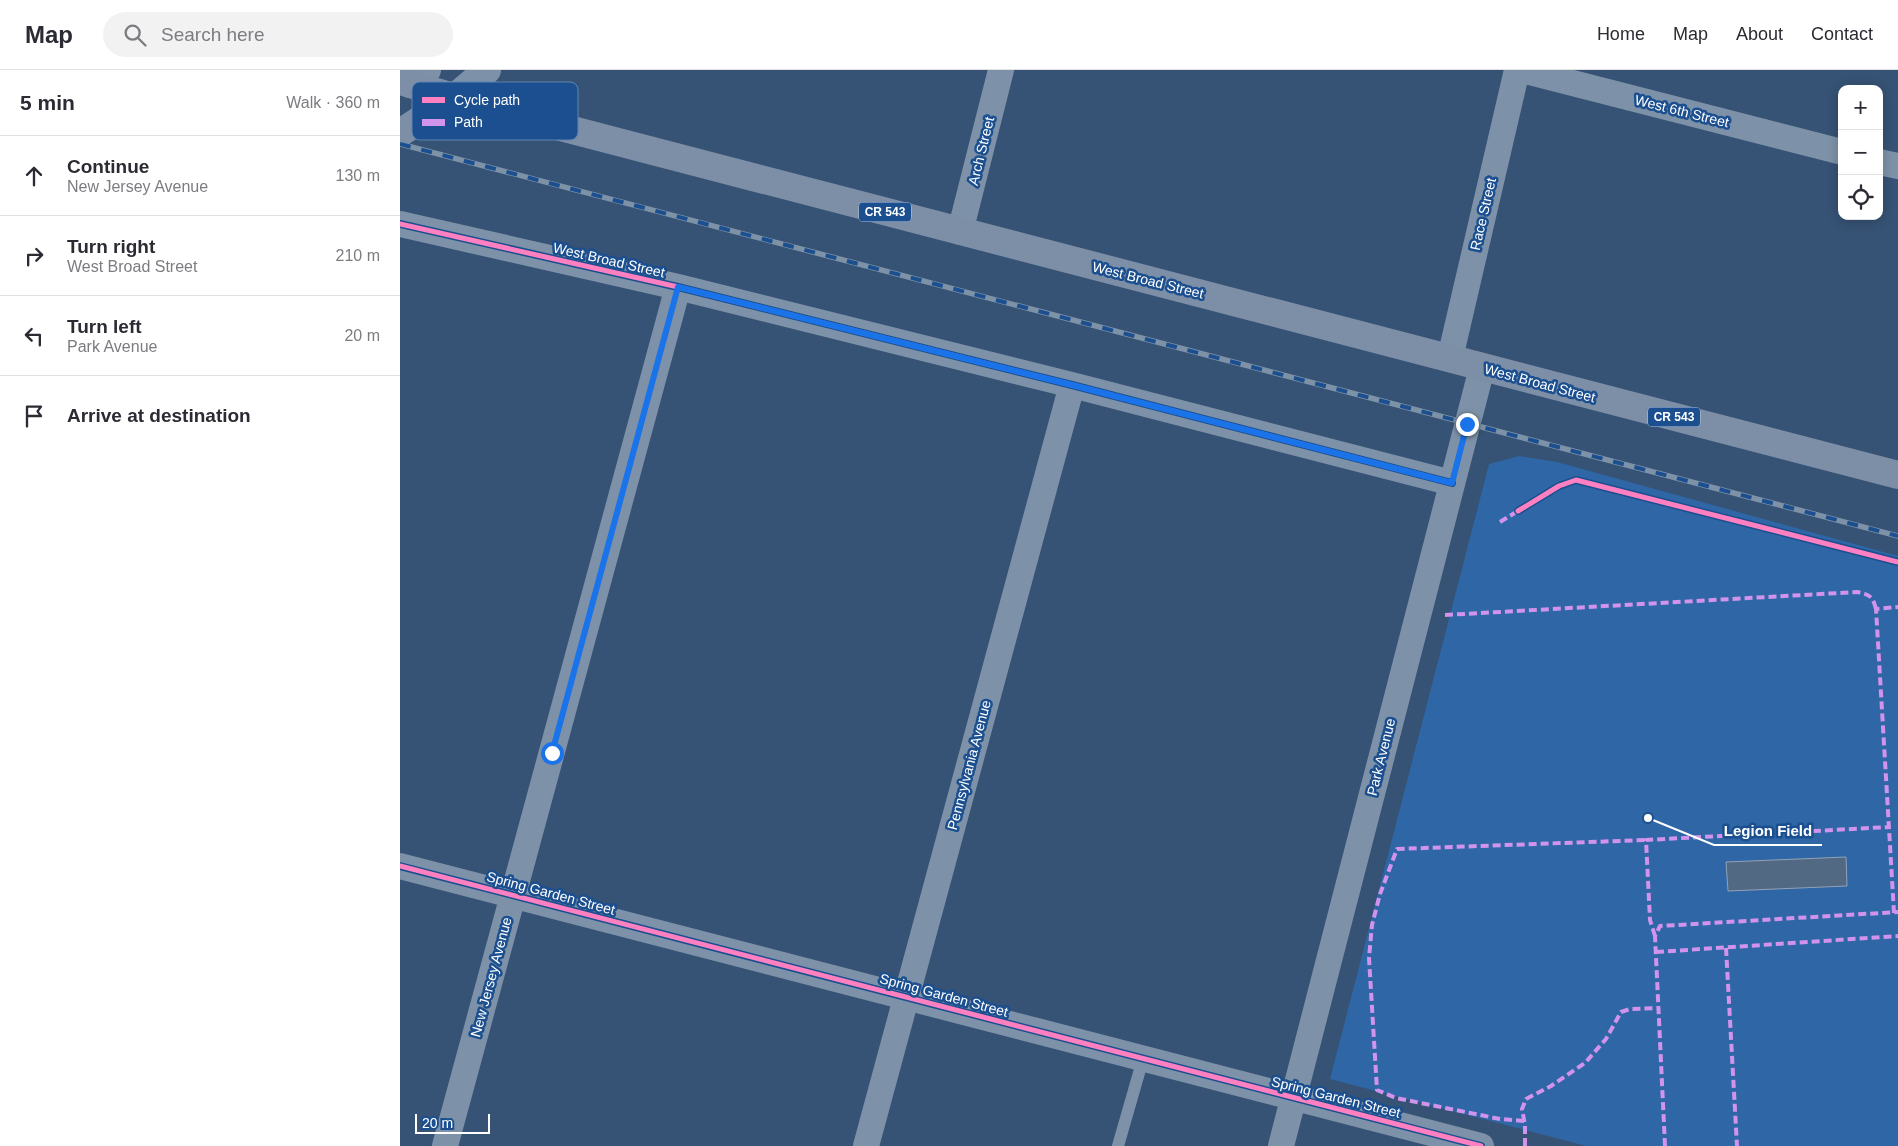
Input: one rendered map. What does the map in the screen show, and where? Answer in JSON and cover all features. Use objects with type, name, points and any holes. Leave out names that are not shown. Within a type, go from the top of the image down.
[{"type":"main road","points":[[400,133],[412,125]]},
{"type":"main road","name":"West Broad Street","points":[[578,132],[1898,475]]},
{"type":"street","points":[[473,82],[487,70]]},
{"type":"street","name":"Arch Street","points":[[960,232],[1001,70]]},
{"type":"street","name":"Race Street","points":[[1450,358],[1517,70]]},
{"type":"street","name":"West 6th Street","points":[[1522,70],[1838,151]]},
{"type":"street","points":[[1883,163],[1898,166]]},
{"type":"street","name":"West Broad Street","points":[[400,224],[678,287],[1072,385],[1452,483]]},
{"type":"street","name":"New Jersey Avenue","points":[[445,1146],[678,287]]},
{"type":"street","name":"Park Avenue","points":[[1281,1146],[1482,368]]},
{"type":"street","name":"Pennsylvania Avenue","points":[[866,1146],[1072,385]]},
{"type":"street","name":"Spring Garden Street","points":[[400,866],[1481,1146]]},
{"type":"lane","points":[[1118,1146],[1143,1058]]},
{"type":"shaded area","points":[[1519,456],[1557,462],[1898,556],[1898,1146],[1586,1146],[1330,1079],[1489,464]]},
{"type":"building","points":[[1846,857],[1847,886],[1728,891],[1726,862]]},
{"type":"railway","points":[[400,144],[1898,536]]},
{"type":"marked path","points":[[1500,522],[1521,509]]},
{"type":"marked path","points":[[1445,615],[1857,592],[1870,597],[1876,609]]},
{"type":"marked path","points":[[1894,913],[1876,609],[1898,607]]},
{"type":"marked path","points":[[1655,936],[1650,920],[1646,840],[1889,827]]},
{"type":"marked path","points":[[1524,1121],[1500,1119],[1396,1098],[1377,1090],[1369,958],[1372,925],[1380,894],[1397,849],[1646,840]]},
{"type":"marked path","points":[[1665,1146],[1655,936],[1660,926],[1898,912]]},
{"type":"marked path","points":[[1656,952],[1898,936]]},
{"type":"marked path","points":[[1726,948],[1737,1146]]},
{"type":"marked path","points":[[1525,1146],[1525,1125],[1522,1109],[1526,1099],[1551,1086],[1585,1063],[1606,1039],[1621,1012],[1630,1009],[1659,1008]]},
{"type":"cycle path","points":[[400,224],[678,287],[1072,385],[1452,483]]},
{"type":"cycle path","points":[[1518,511],[1559,486],[1576,480],[1898,562]]},
{"type":"cycle path","points":[[400,866],[1481,1146]]},
{"type":"place","name":"Legion Field","points":[[1648,818]]},
{"type":"route","points":[[552,753],[678,287],[1072,385],[1452,483],[1467,424]]}]
